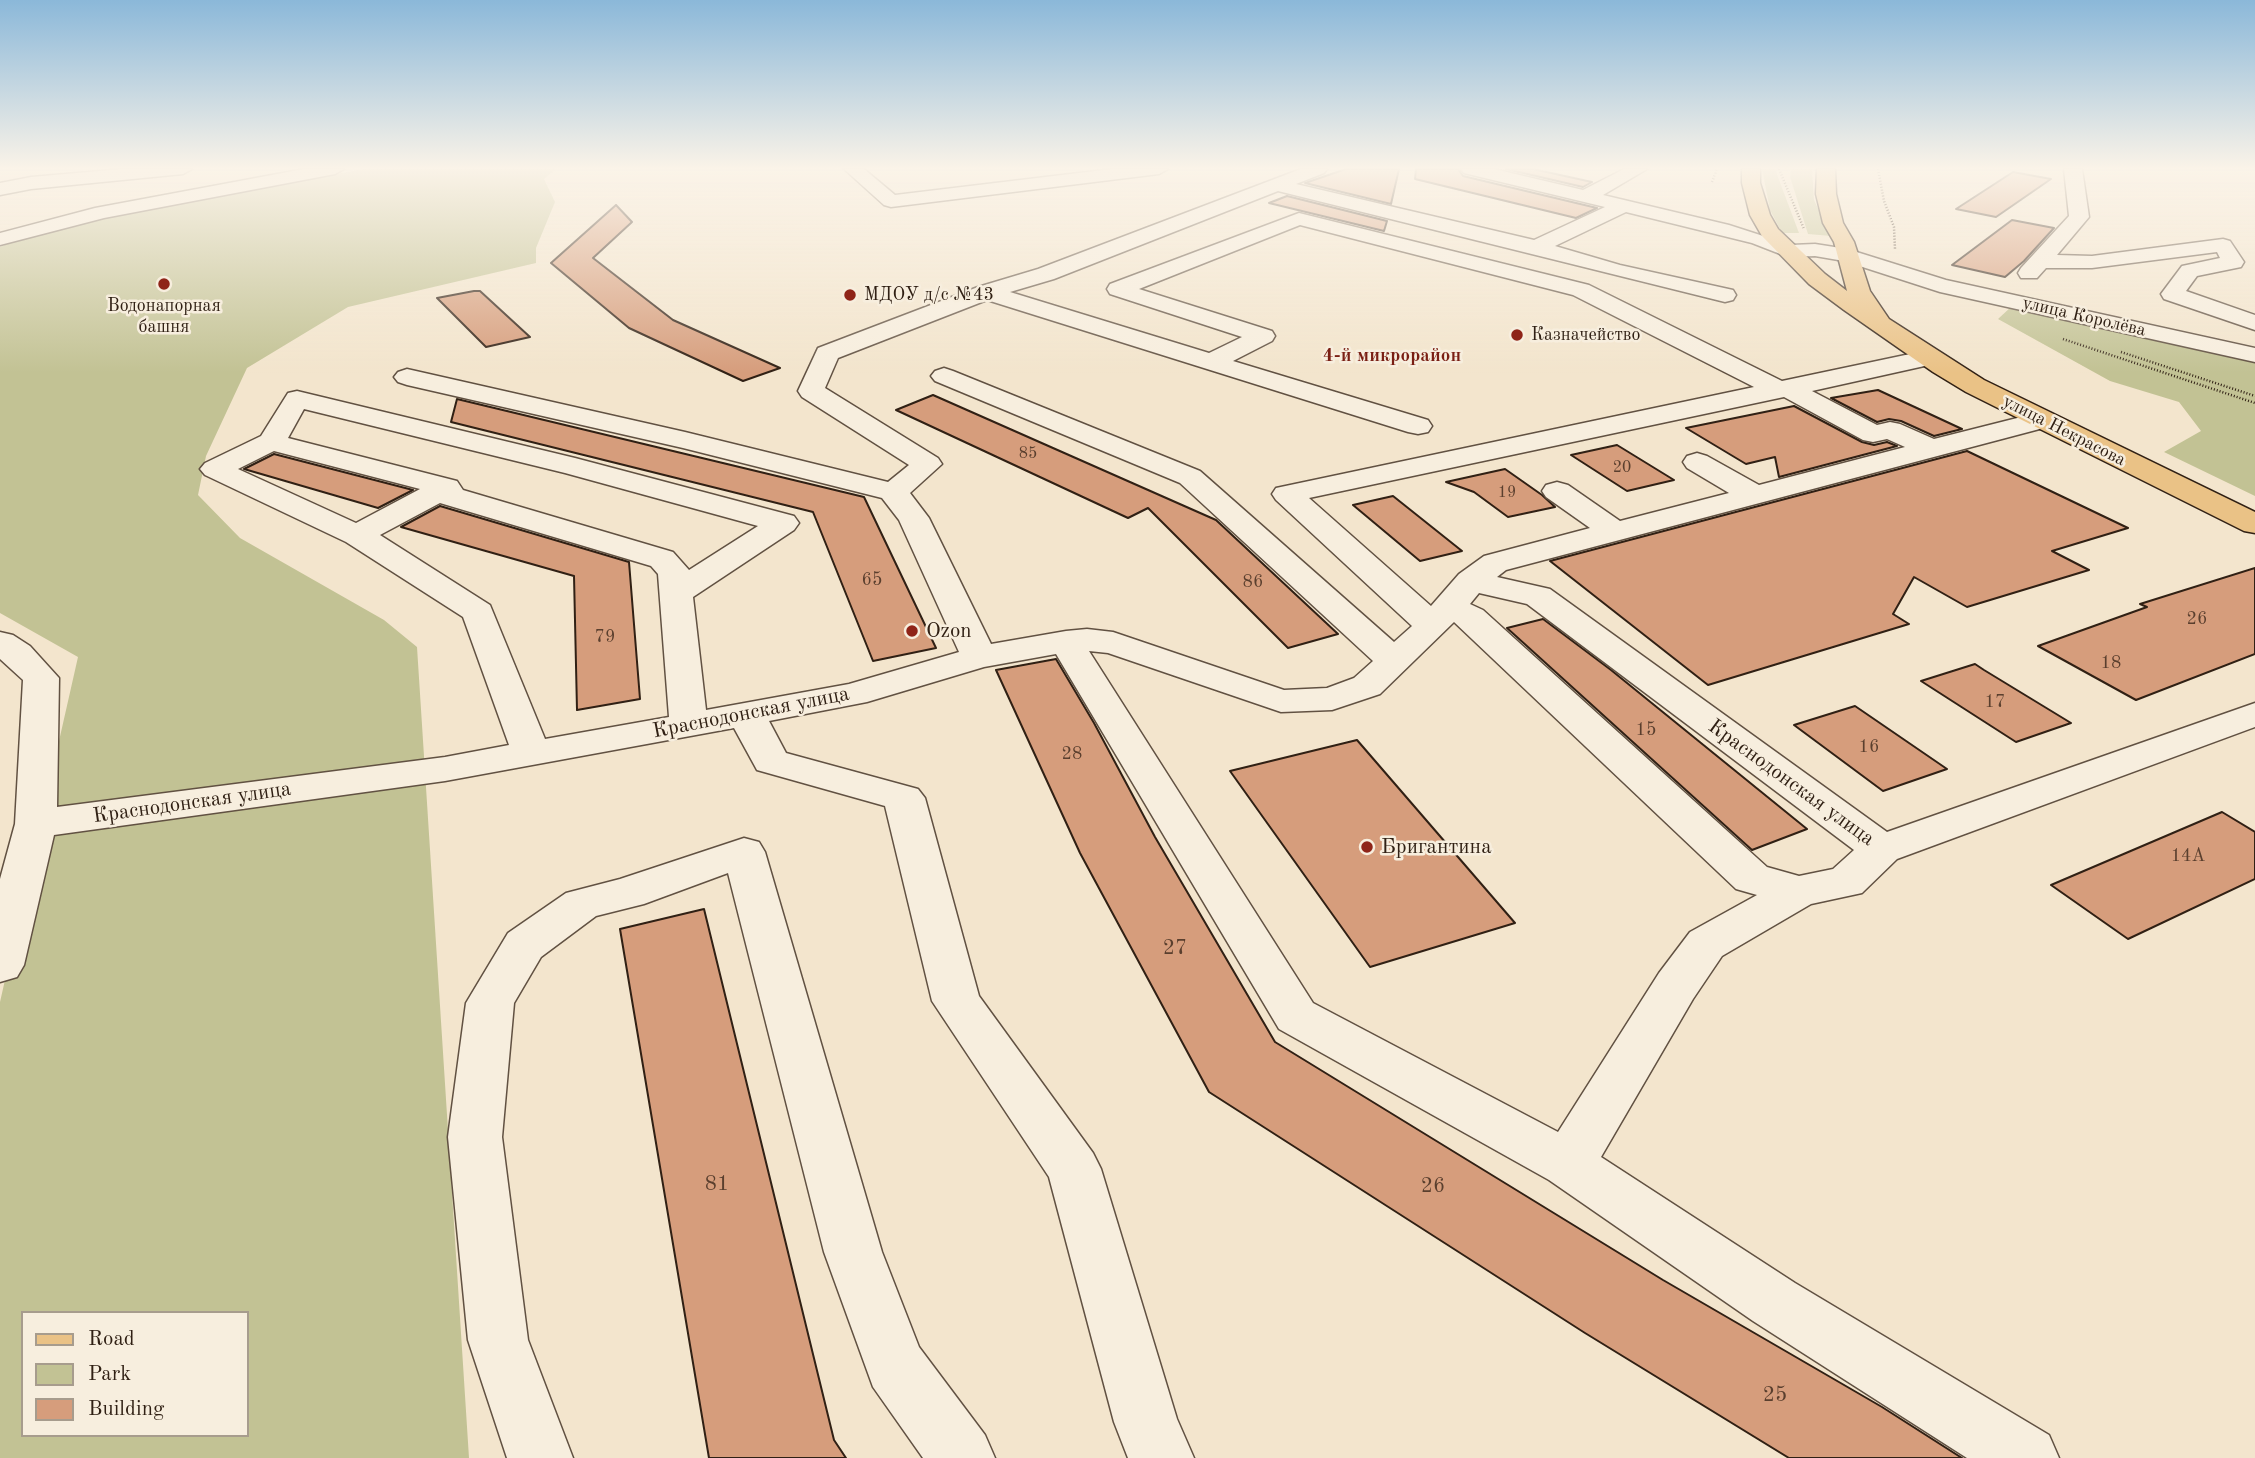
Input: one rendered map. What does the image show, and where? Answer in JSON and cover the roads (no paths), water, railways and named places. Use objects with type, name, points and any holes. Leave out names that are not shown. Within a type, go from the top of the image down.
[{"type":"main road","name":"улица Некрасова","points":[[1773,237],[1808,271],[1852,305],[1975,386],[2255,524]]},
{"type":"main road","name":"улица Некрасова","points":[[1842,237],[1859,292],[1882,324]]},
{"type":"street","points":[[893,492],[928,464],[811,391],[827,353],[986,292],[1046,274],[1143,237]]},
{"type":"street","points":[[1211,362],[1263,336],[1118,289],[1252,237]]},
{"type":"street","points":[[1371,237],[1581,290],[1873,434],[1890,430],[1932,449]]},
{"type":"street","points":[[1494,237],[1615,270],[1725,295]]},
{"type":"street","points":[[1536,247],[1557,237]]},
{"type":"street","points":[[1751,237],[1788,251],[1815,250],[1850,264]]},
{"type":"street","points":[[2006,299],[2061,237]]},
{"type":"street","points":[[2040,261],[2103,261],[2223,245],[2233,262],[2190,271],[2172,294],[2255,323]]},
{"type":"street","points":[[2103,261],[2143,281],[2176,290]]},
{"type":"street","name":"улица Королёва","points":[[1808,271],[1850,264],[2255,355]]},
{"type":"street","points":[[1581,290],[1615,270]]},
{"type":"street","points":[[986,292],[1418,426]]},
{"type":"street","name":"Краснодонская улица","points":[[1929,358],[1287,494],[1451,605],[1538,596],[1882,849],[2255,714]]},
{"type":"street","points":[[944,376],[1190,477],[1394,661]]},
{"type":"street","points":[[407,377],[674,437],[893,492],[914,517],[979,657]]},
{"type":"street","points":[[531,753],[478,612],[357,535],[215,469],[271,442],[297,399],[575,467],[783,523],[676,594]]},
{"type":"street","name":"Краснодонская улица","points":[[36,824],[445,769],[854,694],[979,657],[1066,642],[1087,640],[1113,643],[1281,701],[1332,699],[1367,685],[1495,563],[2041,420]]},
{"type":"street","points":[[271,442],[447,487]]},
{"type":"street","points":[[1697,462],[1755,495]]},
{"type":"street","points":[[357,535],[447,487]]},
{"type":"street","points":[[447,487],[450,496],[662,559],[674,572],[689,725]]},
{"type":"street","points":[[1557,491],[1616,532]]},
{"type":"street","points":[[1451,605],[1471,617],[1752,877],[1799,891]]},
{"type":"street","points":[[1066,642],[1296,1016],[1568,1164],[1774,1302],[2026,1458]]},
{"type":"street","points":[[0,643],[17,654],[41,678],[36,824],[0,965]]},
{"type":"street","points":[[746,715],[771,761],[904,798],[956,1001],[1074,1169],[1146,1422],[1161,1458]]},
{"type":"street","points":[[1568,1164],[1676,986],[1706,944],[1799,891],[1846,882],[1882,849]]},
{"type":"street","points":[[540,1458],[498,1340],[476,1150],[475,1137],[490,1003],[524,945],[582,904],[628,893],[744,852],[853,1252],[895,1366],[962,1458]]},
{"type":"place","name":"Водонапорная башня","points":[[164,284]]},
{"type":"place","name":"МДОУ д/с №43","points":[[850,295]]},
{"type":"place","name":"Казначейство","points":[[1517,335]]},
{"type":"place","name":"Ozon","points":[[912,631]]},
{"type":"place","name":"Бригантина","points":[[1367,847]]},
{"type":"district","name":"4-й микрорайон","points":[[1392,356]]}]
